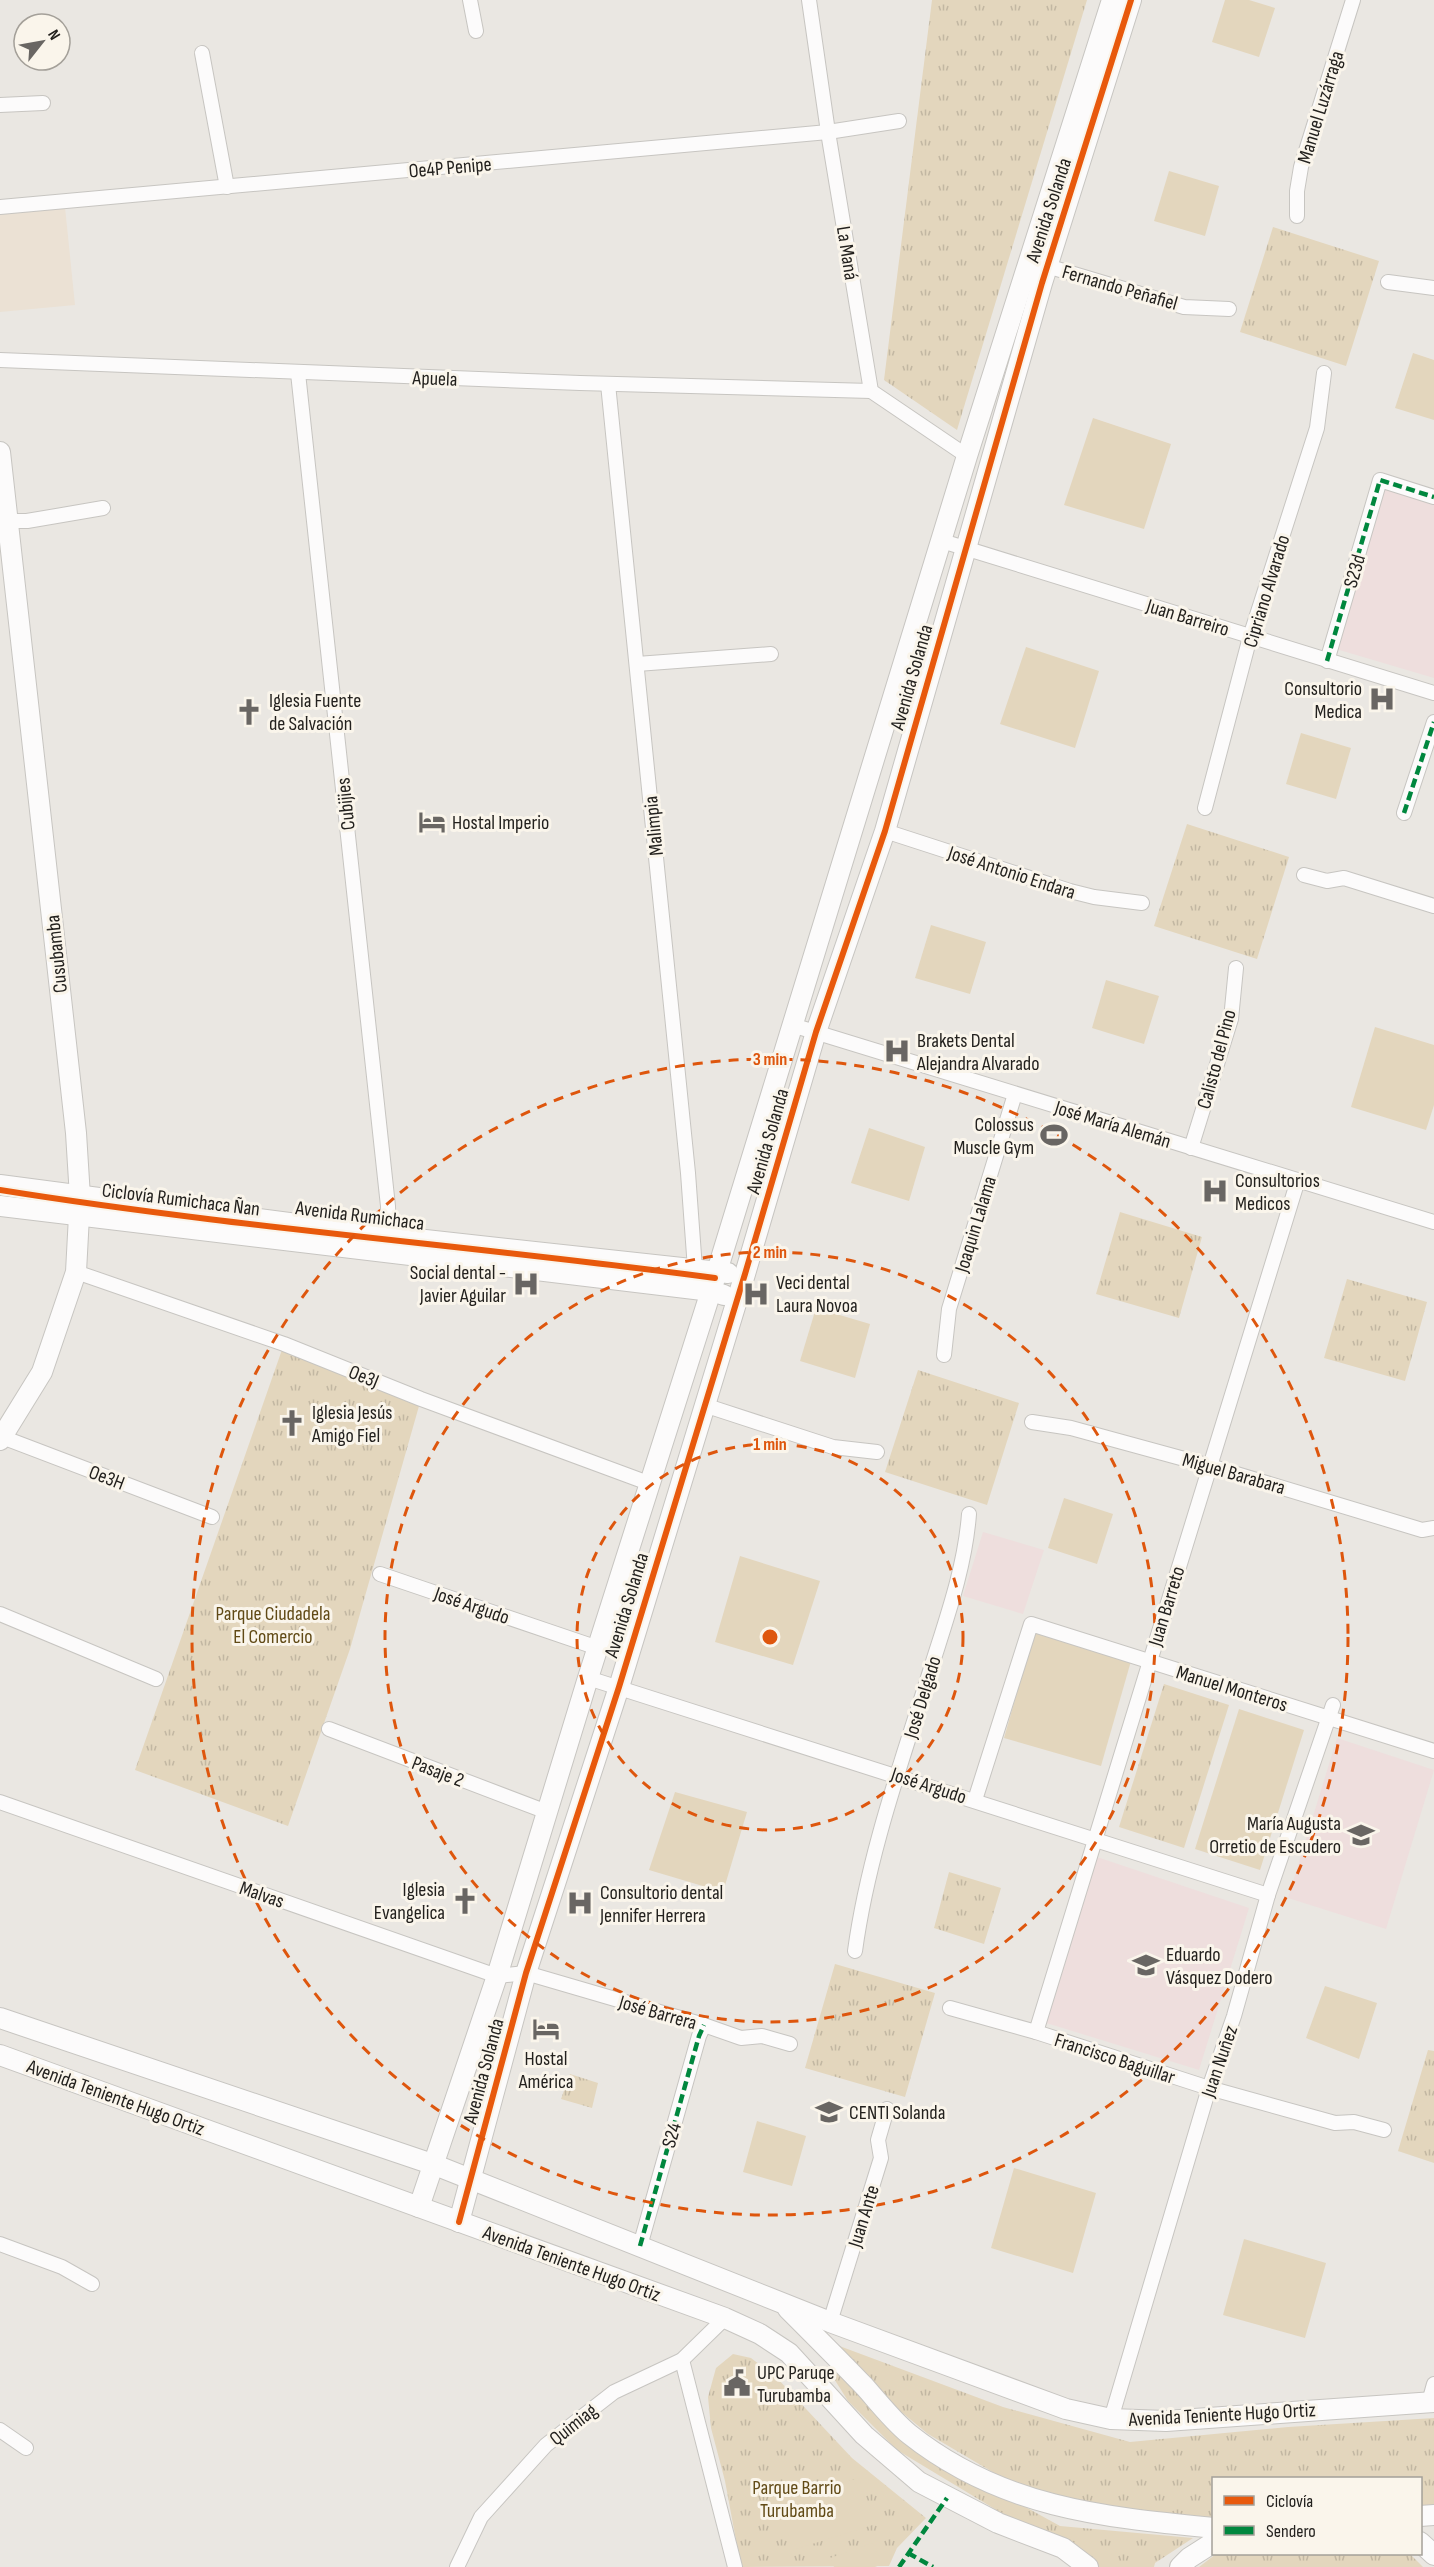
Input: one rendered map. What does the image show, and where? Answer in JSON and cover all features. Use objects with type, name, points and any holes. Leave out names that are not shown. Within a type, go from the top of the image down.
[{"type":"street","points":[[470,0],[476,31]]},
{"type":"street","name":"La Maná","points":[[809,0],[828,132],[871,391]]},
{"type":"street","name":"Avenida Solanda","points":[[419,2207],[497,1976],[588,1678],[711,1291],[967,456],[1112,0]]},
{"type":"street","name":"Avenida Solanda","points":[[459,2222],[526,1973],[619,1687],[704,1405],[746,1275],[816,1032],[885,831],[964,548],[1047,266],[1131,0]]},
{"type":"street","name":"Manuel Luzárraga","points":[[1297,216],[1301,167],[1353,0]]},
{"type":"street","points":[[202,53],[227,187]]},
{"type":"street","points":[[0,105],[43,103]]},
{"type":"street","name":"Oe4P Penipe","points":[[0,207],[828,132],[899,121]]},
{"type":"street","name":"Fernando Peñafiel","points":[[1047,266],[1184,307],[1229,309]]},
{"type":"street","points":[[1388,282],[1434,288]]},
{"type":"street","name":"Apuela","points":[[0,360],[298,373],[871,391]]},
{"type":"street","name":"Cubijies","points":[[298,373],[385,1171],[389,1236]]},
{"type":"street","name":"Cipriano Alvarado","points":[[1204,808],[1251,637],[1317,428],[1324,374]]},
{"type":"street","name":"Malimpia","points":[[608,384],[688,1173],[695,1269]]},
{"type":"street","points":[[871,391],[967,456]]},
{"type":"street","name":"Cusubamba","points":[[0,452],[73,1109],[80,1207],[76,1272],[42,1372],[1,1439]]},
{"type":"street","name":"S23d","points":[[1327,661],[1380,480],[1434,497]]},
{"type":"street","points":[[8,520],[27,520],[103,508]]},
{"type":"street","name":"Juan Barreiro","points":[[942,541],[1434,693]]},
{"type":"street","points":[[637,664],[771,654]]},
{"type":"street","points":[[1404,813],[1434,722]]},
{"type":"street","name":"José Antonio Endara","points":[[885,831],[1070,891],[1094,897],[1142,903]]},
{"type":"street","points":[[1304,875],[1327,881],[1344,878],[1434,906]]},
{"type":"street","name":"Calisto del Pino","points":[[1191,1148],[1231,1019],[1236,968]]},
{"type":"street","name":"José María Alemán","points":[[792,1025],[1434,1222]]},
{"type":"street","name":"Joaquin Lalama","points":[[944,1356],[949,1309],[1015,1094]]},
{"type":"street","name":"Juan Barreto","points":[[1036,2032],[1298,1180]]},
{"type":"street","name":"Avenida Rumichaca","points":[[0,1185],[80,1207],[711,1291],[738,1299]]},
{"type":"street","name":"Avenida Rumichaca","points":[[0,1206],[80,1207],[389,1236],[746,1275]]},
{"type":"street","name":"Oe3J","points":[[76,1272],[284,1344],[421,1399],[651,1484]]},
{"type":"street","points":[[704,1405],[833,1447],[877,1452]]},
{"type":"street","name":"Miguel Barabara","points":[[1032,1422],[1071,1428],[1210,1466],[1422,1530],[1434,1528]]},
{"type":"street","name":"Oe3H","points":[[1,1439],[212,1517]]},
{"type":"street","name":"José Delgado","points":[[855,1951],[861,1903],[897,1776],[963,1566],[969,1514]]},
{"type":"street","name":"José Argudo","points":[[380,1574],[598,1648]]},
{"type":"street","points":[[0,1614],[156,1679]]},
{"type":"street","name":"Manuel Monteros","points":[[975,1800],[1031,1624],[1149,1662],[1331,1712],[1434,1751]]},
{"type":"street","name":"José Argudo","points":[[588,1678],[1268,1895]]},
{"type":"street","name":"Juan Nuñez","points":[[1112,2419],[1209,2088],[1234,2016],[1268,1895],[1331,1712]]},
{"type":"street","name":"Pasaje 2","points":[[329,1729],[547,1812]]},
{"type":"street","name":"Malvas","points":[[0,1802],[497,1976],[526,1973]]},
{"type":"street","name":"José Barrera","points":[[526,1973],[741,2038],[762,2036],[790,2044]]},
{"type":"street","name":"Francisco Baguillar","points":[[950,2008],[1036,2032],[1209,2088],[1335,2123],[1354,2122],[1384,2130]]},
{"type":"street","name":"Avenida Teniente Hugo Ortiz","points":[[0,2018],[435,2164],[830,2322],[1066,2409],[1112,2419],[1166,2421],[1432,2396]]},
{"type":"street","name":"S24","points":[[640,2246],[704,2025]]},
{"type":"street","name":"Avenida Teniente Hugo Ortiz","points":[[0,2055],[724,2318],[760,2334],[789,2354],[864,2435],[919,2482],[998,2523],[1063,2548],[1088,2567]]},
{"type":"street","name":"Juan Ante","points":[[830,2322],[881,2158],[878,2140],[887,2109]]},
{"type":"street","points":[[0,2244],[62,2267],[92,2284]]},
{"type":"street","name":"Avenida Teniente Hugo Ortiz","points":[[779,2300],[907,2432],[966,2472],[1000,2488],[1037,2501],[1083,2512],[1133,2520],[1212,2528]]},
{"type":"street","name":"Quimiag","points":[[457,2567],[481,2517],[546,2445],[614,2392],[682,2360],[724,2318]]},
{"type":"street","points":[[682,2360],[735,2567]]},
{"type":"street","points":[[0,2430],[26,2448]]},
{"type":"street","points":[[1180,2567],[1189,2558],[1212,2543]]},
{"type":"street","points":[[1422,2544],[1434,2555]]},
{"type":"shaded area","points":[[65,207],[75,305],[0,312],[0,213]]},
{"type":"shaded area","points":[[1384,486],[1434,503],[1434,678],[1336,649]]},
{"type":"shaded area","points":[[983,1532],[1044,1550],[1023,1614],[963,1596]]},
{"type":"shaded area","name":"María Augusta Orretio de Escudero","points":[[1337,1738],[1434,1770],[1386,1929],[1288,1898]]},
{"type":"shaded area","name":"Eduardo Vásquez Dodero","points":[[1094,1856],[1249,1908],[1199,2070],[1043,2022]]},
{"type":"green space","points":[[932,0],[1087,0],[957,430],[884,380]]},
{"type":"green space","points":[[1225,0],[1249,0],[1275,8],[1259,57],[1212,42]]},
{"type":"green space","points":[[1169,171],[1219,186],[1205,236],[1154,221]]},
{"type":"green space","points":[[1273,227],[1379,261],[1346,366],[1240,332]]},
{"type":"green space","points":[[1413,353],[1434,360],[1434,420],[1395,408]]},
{"type":"green space","points":[[1093,418],[1171,444],[1144,529],[1064,505]]},
{"type":"green space","points":[[1026,647],[1099,671],[1075,748],[1000,724]]},
{"type":"green space","points":[[1301,733],[1351,748],[1336,799],[1286,784]]},
{"type":"green space","points":[[1187,824],[1289,857],[1257,959],[1154,926]]},
{"type":"green space","points":[[931,925],[986,942],[970,994],[915,978]]},
{"type":"green space","points":[[1106,980],[1159,996],[1144,1044],[1092,1028]]},
{"type":"green space","points":[[1375,1027],[1434,1045],[1434,1105],[1426,1130],[1351,1107]]},
{"type":"green space","points":[[869,1128],[925,1147],[909,1201],[851,1183]]},
{"type":"green space","points":[[1120,1212],[1202,1237],[1179,1318],[1096,1294]]},
{"type":"green space","points":[[1347,1279],[1427,1302],[1405,1381],[1324,1358]]},
{"type":"green space","points":[[816,1308],[870,1324],[855,1378],[800,1361]]},
{"type":"green space","name":"Parque Ciudadela El Comercio","points":[[284,1344],[421,1399],[350,1649],[288,1826],[135,1770]]},
{"type":"green space","points":[[918,1370],[1019,1403],[987,1505],[885,1472]]},
{"type":"green space","points":[[1064,1498],[1113,1514],[1097,1564],[1048,1548]]},
{"type":"green space","points":[[740,1556],[820,1581],[793,1665],[715,1642]]},
{"type":"green space","points":[[1034,1633],[1131,1661],[1101,1766],[1004,1738]]},
{"type":"green space","points":[[1164,1684],[1229,1705],[1184,1848],[1119,1827]]},
{"type":"green space","points":[[1239,1709],[1304,1730],[1260,1870],[1195,1849]]},
{"type":"green space","points":[[675,1792],[747,1812],[723,1892],[649,1870]]},
{"type":"green space","points":[[949,1872],[1001,1888],[984,1944],[934,1928]]},
{"type":"green space","points":[[835,1964],[935,1993],[905,2097],[805,2068]]},
{"type":"green space","points":[[1325,1986],[1377,2003],[1359,2059],[1306,2038]]},
{"type":"green space","points":[[1428,2050],[1434,2051],[1434,2163],[1398,2151]]},
{"type":"green space","points":[[570,2074],[598,2083],[592,2108],[561,2099]]},
{"type":"green space","points":[[757,2121],[806,2136],[792,2186],[743,2172]]},
{"type":"green space","points":[[1014,2168],[1096,2193],[1073,2273],[991,2248]]},
{"type":"green space","points":[[1244,2239],[1326,2263],[1305,2338],[1223,2315]]},
{"type":"green space","points":[[826,2341],[1003,2407],[1130,2442],[1288,2427],[1434,2418],[1434,2508],[1422,2510],[1422,2477],[1212,2477],[1212,2522],[1161,2522],[1023,2490],[928,2434],[870,2386]]},
{"type":"green space","name":"Parque Barrio Turubamba","points":[[733,2354],[751,2358],[777,2378],[852,2458],[926,2518],[897,2548],[889,2566],[741,2567],[725,2481],[711,2428],[708,2397],[716,2368]]},
{"type":"green space","points":[[826,2366],[846,2375],[989,2487],[1060,2526],[1193,2538],[1155,2563],[1154,2567],[1093,2567],[1076,2551],[1003,2514],[897,2450],[848,2401]]},
{"type":"green space","points":[[859,2478],[876,2524],[793,2550],[778,2500]]},
{"type":"green space","points":[[873,2543],[882,2564],[875,2567],[834,2567],[830,2558]]},
{"type":"green space","points":[[1215,2555],[1411,2555],[1423,2567],[1199,2567]]},
{"type":"marked path","points":[[1327,661],[1380,480],[1434,497]]},
{"type":"marked path","points":[[1404,813],[1434,722]]},
{"type":"marked path","points":[[640,2246],[704,2025]]},
{"type":"marked path","points":[[899,2567],[947,2498]]},
{"type":"marked path","points":[[908,2553],[933,2567]]},
{"type":"cycle path","points":[[459,2222],[526,1973],[619,1687],[816,1032],[885,831],[1042,283],[1131,0]]},
{"type":"cycle path","name":"Ciclovía Rumichaca Ñan","points":[[0,1190],[178,1215],[715,1278]]},
{"type":"place","name":"Consultorio Medica","points":[[1382,699]]},
{"type":"place","name":"Iglesia Fuente de Salvación","points":[[249,712]]},
{"type":"place","name":"Hostal Imperio","points":[[432,822]]},
{"type":"place","name":"Brakets Dental Alejandra Alvarado","points":[[897,1051]]},
{"type":"place","name":"Colossus Muscle Gym","points":[[1054,1135]]},
{"type":"place","name":"Consultorios Medicos","points":[[1215,1191]]},
{"type":"place","name":"Social dental - Javier Aguilar","points":[[526,1284]]},
{"type":"place","name":"Veci dental Laura Novoa","points":[[756,1294]]},
{"type":"place","name":"Iglesia Jesús Amigo Fiel","points":[[292,1423]]},
{"type":"place","name":"María Augusta Orretio de Escudero","points":[[1361,1835]]},
{"type":"place","name":"Iglesia Evangelica","points":[[465,1901]]},
{"type":"place","name":"Consultorio dental Jennifer Herrera","points":[[580,1903]]},
{"type":"place","name":"Eduardo Vásquez Dodero","points":[[1146,1965]]},
{"type":"place","name":"Hostal América","points":[[546,2029]]},
{"type":"place","name":"CENTI Solanda","points":[[829,2112]]},
{"type":"place","name":"UPC Paruqe Turubamba","points":[[737,2383]]}]
